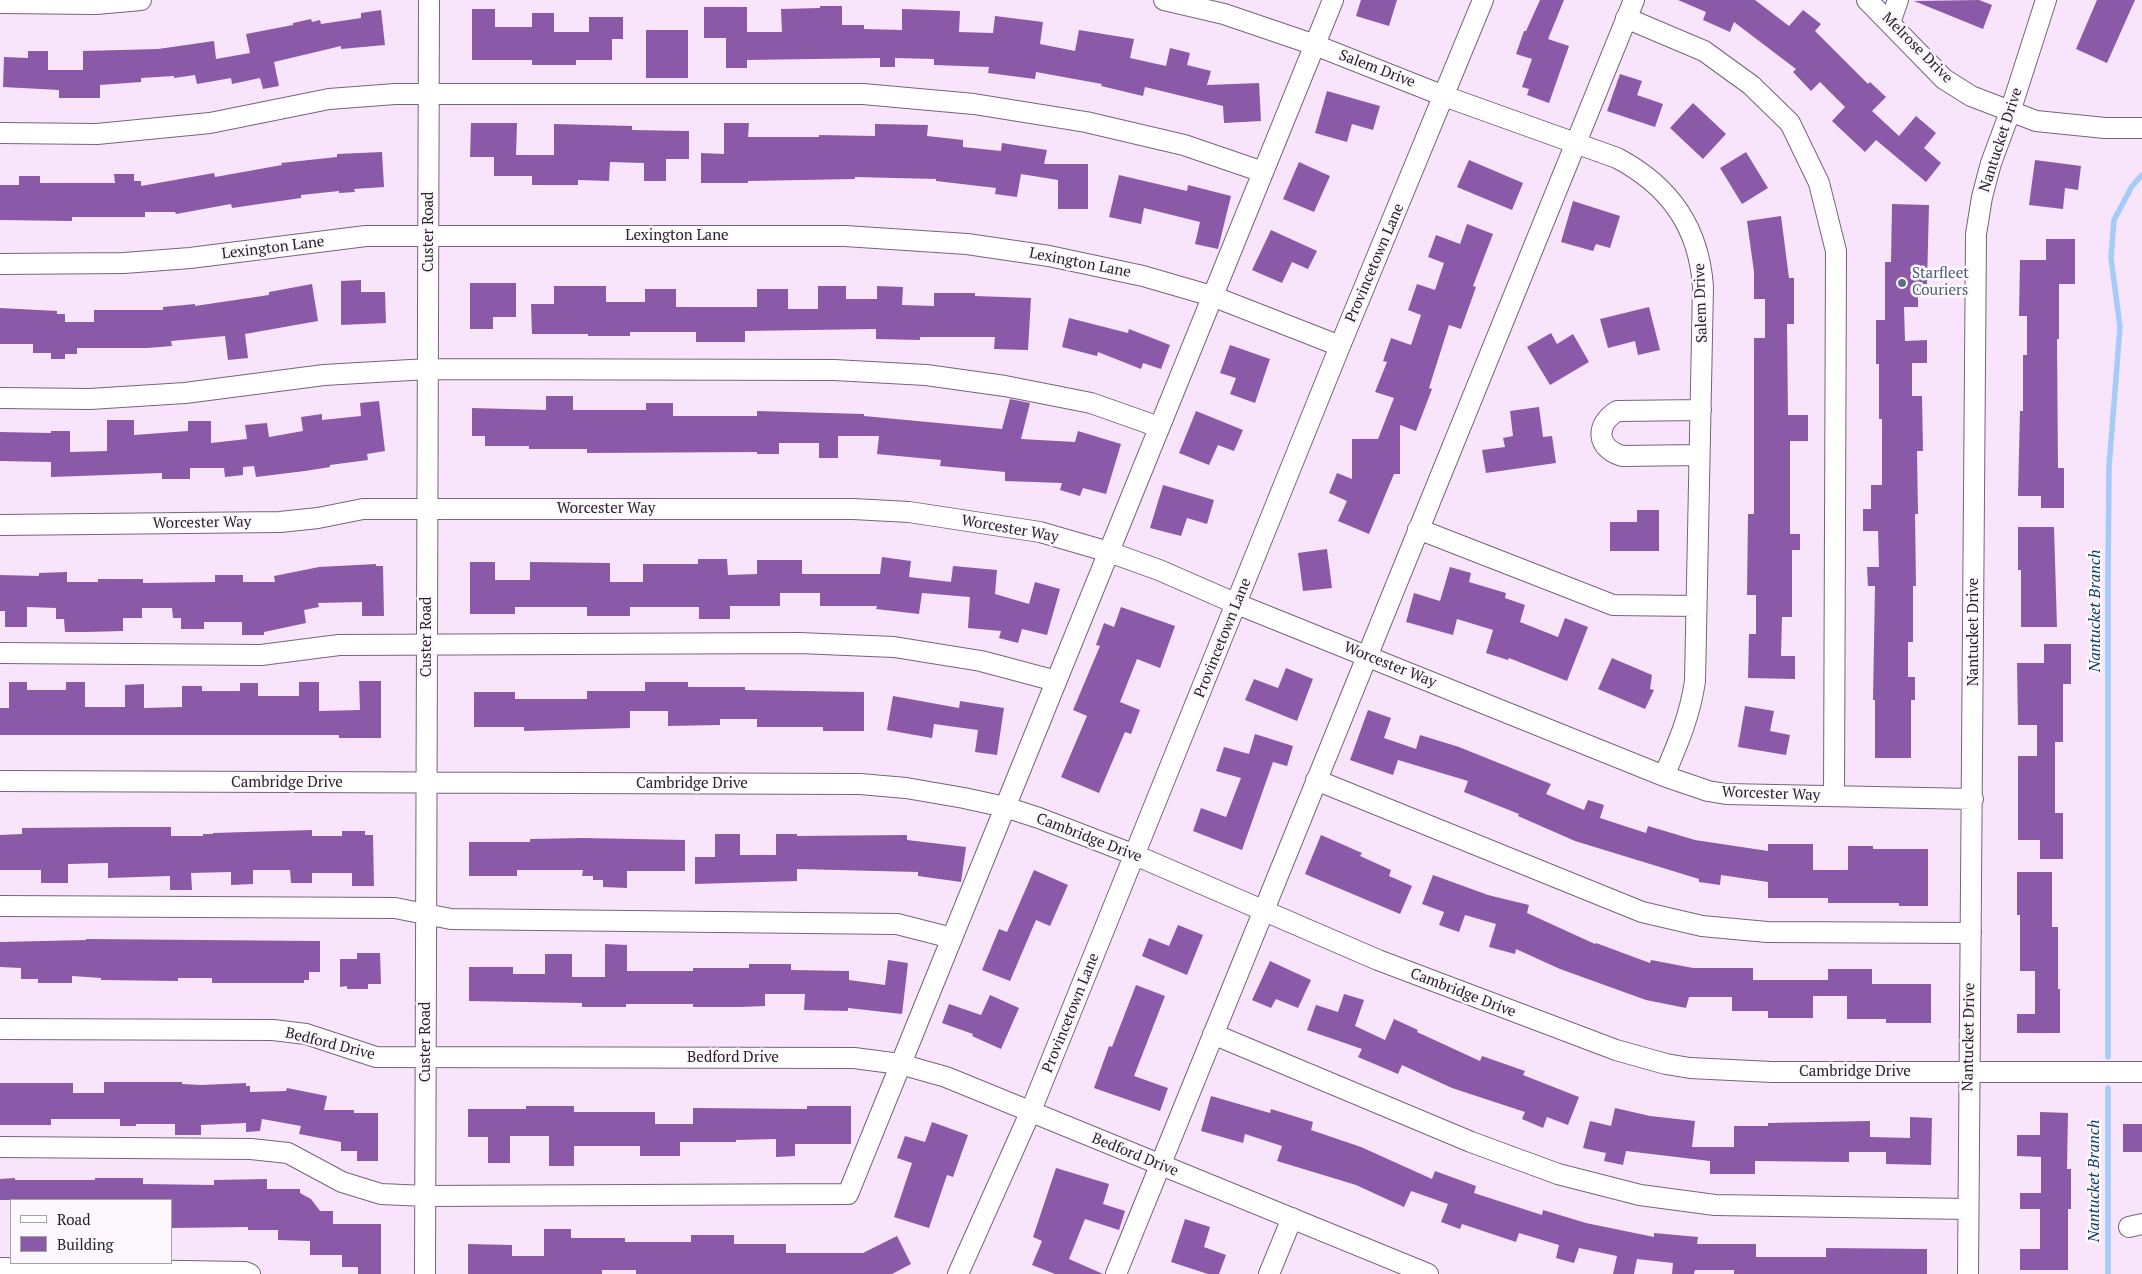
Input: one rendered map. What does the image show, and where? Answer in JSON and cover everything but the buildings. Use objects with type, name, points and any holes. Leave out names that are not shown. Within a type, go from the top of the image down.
[{"type":"street","points":[[0,3],[96,4],[141,0]]},
{"type":"street","name":"Custer Road","points":[[425,1274],[429,0]]},
{"type":"street","name":"Salem Drive","points":[[1164,0],[1224,14],[1315,44],[1444,96],[1617,158],[1633,167],[1661,189],[1690,230],[1702,263],[1703,287],[1702,410],[1699,455],[1695,680],[1692,703],[1685,728],[1664,776]]},
{"type":"street","points":[[0,1147],[251,1149],[288,1154],[342,1182],[381,1194],[425,1196],[848,1194],[1333,0]]},
{"type":"street","name":"Provincetown Lane","points":[[958,1274],[1030,1112],[1340,346],[1483,0]]},
{"type":"street","points":[[1116,1274],[1634,0]]},
{"type":"street","name":"Melrose Drive","points":[[1867,0],[1944,79],[1971,96],[2036,121],[2105,128],[2142,128]]},
{"type":"street","points":[[1890,23],[1898,0]]},
{"type":"street","name":"Nantucket Drive","points":[[1968,1274],[1976,234],[1982,197],[1991,163],[2010,112],[2046,0]]},
{"type":"street","points":[[1626,18],[1704,51],[1751,84],[1790,123],[1819,183],[1836,251],[1834,796]]},
{"type":"street","points":[[0,133],[97,134],[210,123],[329,99],[395,94],[863,94],[974,104],[1086,122],[1175,142],[1263,172]]},
{"type":"street","name":"Lexington Lane","points":[[0,264],[124,263],[190,258],[366,236],[845,236],[967,244],[1049,256],[1143,276],[1212,296],[1340,346]]},
{"type":"street","points":[[0,398],[90,399],[185,393],[324,375],[428,369],[834,370],[926,375],[1005,386],[1091,403],[1159,427]]},
{"type":"street","points":[[1699,455],[1622,456],[1613,453],[1604,444],[1602,429],[1609,416],[1617,411],[1702,410]]},
{"type":"street","name":"Worcester Way","points":[[0,525],[280,522],[318,518],[363,509],[853,508],[899,511],[1040,532],[1109,552],[1159,570],[1237,604],[1664,776],[1708,791],[1726,794],[1973,799]]},
{"type":"street","points":[[1418,529],[1613,605],[1696,606]]},
{"type":"street","points":[[0,653],[261,655],[340,645],[427,643],[799,643],[894,647],[981,661],[1056,681]]},
{"type":"street","points":[[1316,780],[1642,912],[1702,926],[1767,932],[1971,933]]},
{"type":"street","name":"Cambridge Drive","points":[[0,781],[426,784],[860,784],[906,788],[1005,807],[1039,818],[1135,856],[1387,964],[1616,1050],[1666,1064],[1690,1068],[1772,1072],[2142,1072]]},
{"type":"street","points":[[0,906],[395,908],[451,919],[897,924],[952,938]]},
{"type":"street","name":"Bedford Drive","points":[[0,1029],[273,1030],[306,1034],[376,1057],[854,1058],[900,1064],[946,1077],[1422,1273]]},
{"type":"street","points":[[1213,1034],[1471,1142],[1558,1174],[1640,1195],[1715,1205],[1968,1209]]},
{"type":"street","points":[[1269,1274],[1292,1218]]},
{"type":"street","points":[[0,1268],[245,1272],[250,1274]]},
{"type":"waterway","name":"Nantucket Branch","points":[[2108,1057],[2109,467],[2120,327],[2111,258],[2114,220],[2132,186],[2142,175]]},
{"type":"waterway","name":"Nantucket Branch","points":[[2108,1088],[2108,1274]]},
{"type":"place","name":"Starfleet Couriers","points":[[1902,283]]}]
